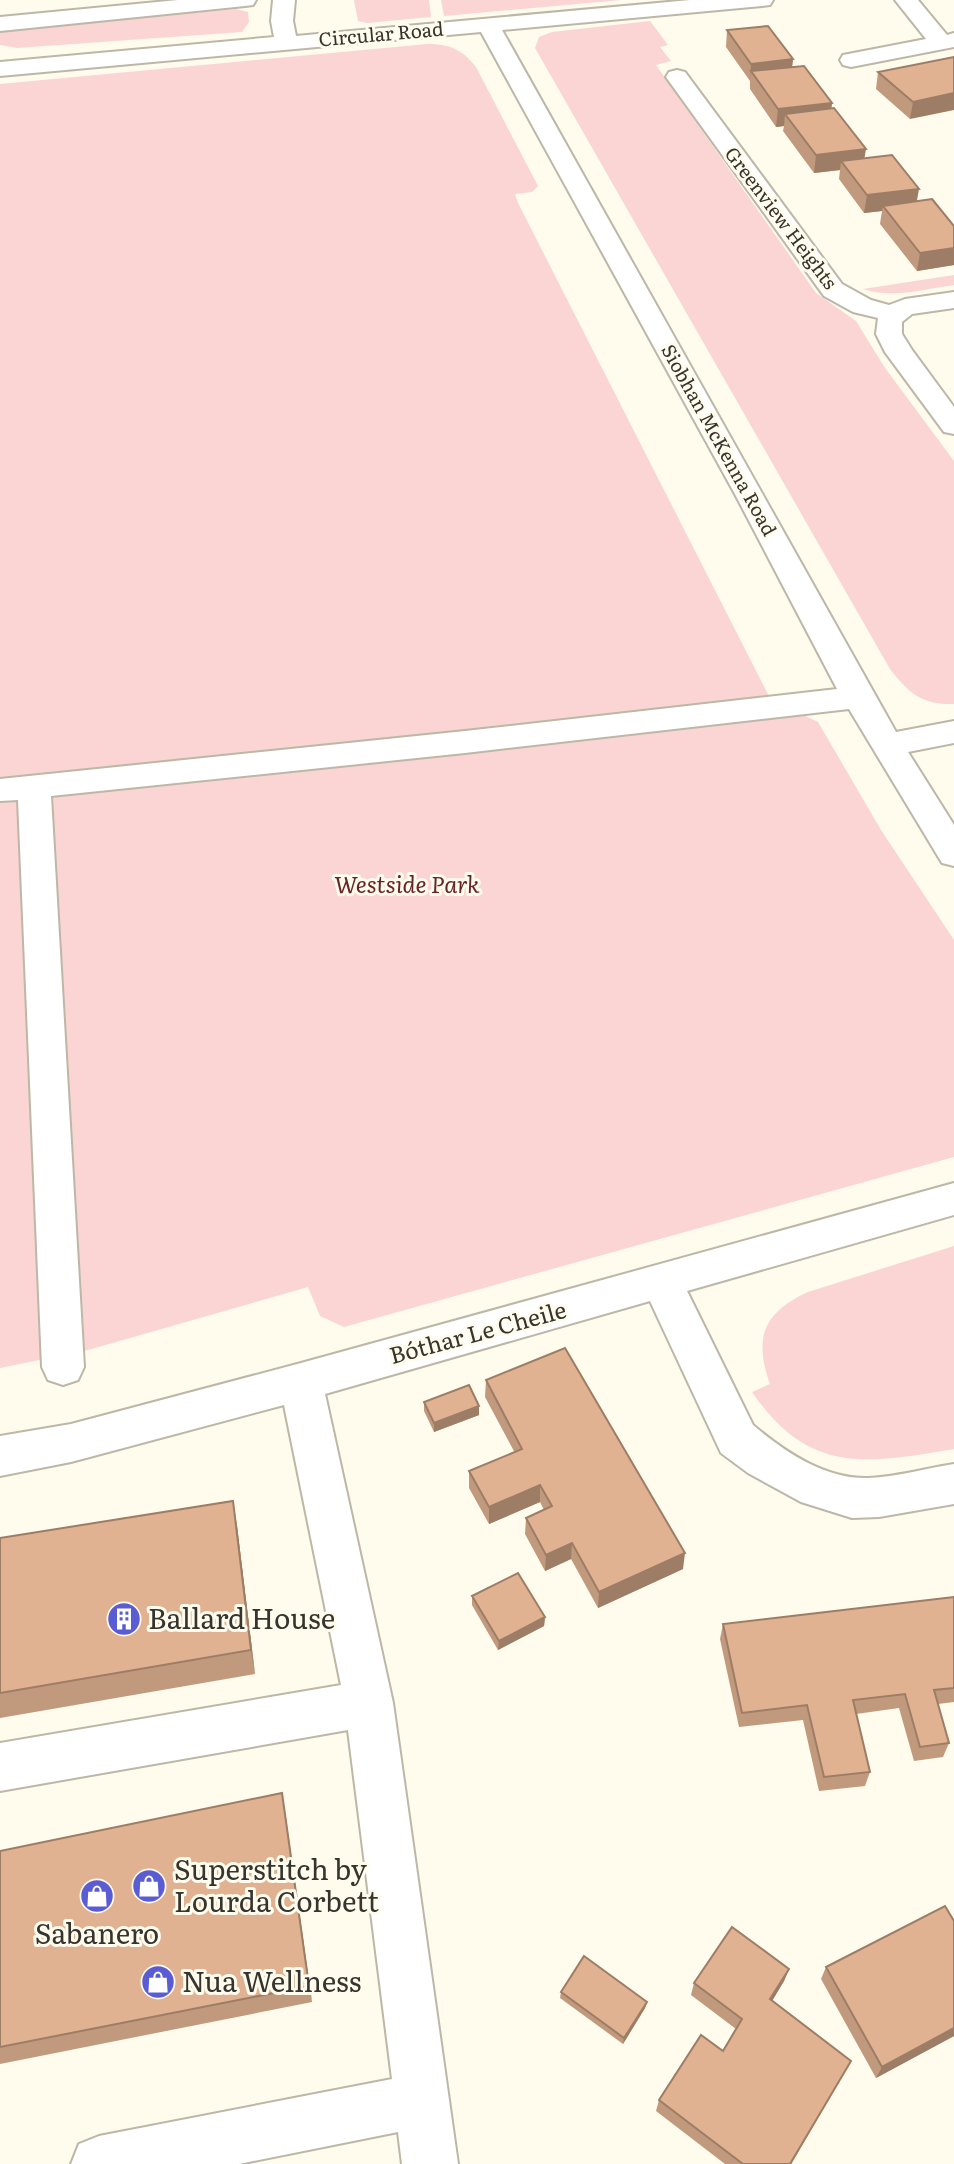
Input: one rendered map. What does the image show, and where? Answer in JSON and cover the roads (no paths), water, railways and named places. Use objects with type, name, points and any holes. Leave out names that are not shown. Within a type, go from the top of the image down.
[{"type":"street","points":[[0,24],[245,0]]},
{"type":"street","points":[[284,0],[282,21],[286,43]]},
{"type":"street","name":"Circular Road","points":[[0,69],[762,0]]},
{"type":"street","points":[[906,0],[947,41]]},
{"type":"street","name":"Siobhan McKenna Road","points":[[488,24],[751,496],[858,697],[954,854]]},
{"type":"street","points":[[850,60],[947,41]]},
{"type":"street","name":"Greenview Heights","points":[[677,77],[824,281],[848,300],[893,314]]},
{"type":"street","points":[[954,300],[905,307],[893,314],[888,328],[892,340],[954,426]]},
{"type":"street","points":[[63,1367],[17,788],[465,742],[858,697]]},
{"type":"street","points":[[887,745],[954,732]]},
{"type":"street","name":"Bóthar Le Cheile","points":[[0,1456],[71,1443],[301,1382],[954,1199]]},
{"type":"street","points":[[662,1283],[737,1439],[755,1456],[802,1482],[866,1498],[954,1484]]},
{"type":"street","points":[[301,1382],[369,1703],[430,2164]]},
{"type":"street","points":[[0,1767],[369,1703]]},
{"type":"street","points":[[99,2164],[420,2101]]},
{"type":"place","name":"Ballard House","points":[[124,1619]]},
{"type":"place","name":"Superstitch by Lourda Corbett","points":[[149,1886]]},
{"type":"place","name":"Sabanero","points":[[97,1896]]},
{"type":"place","name":"Nua Wellness","points":[[158,1982]]},
{"type":"park label","name":"Westside Park","points":[[407,885]]}]
